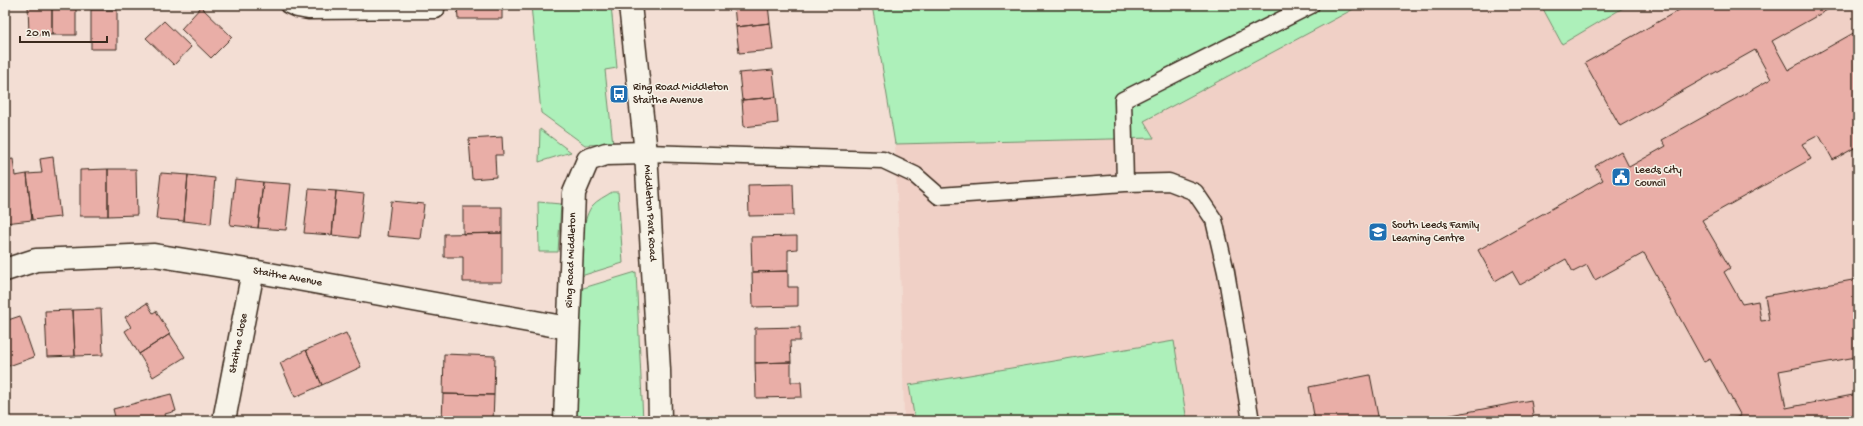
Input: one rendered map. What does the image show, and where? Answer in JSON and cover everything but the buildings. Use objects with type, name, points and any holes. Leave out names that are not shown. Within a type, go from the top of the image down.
[{"type":"street","name":"Middleton Park Road","points":[[630,5],[646,153],[659,370],[660,421]]},
{"type":"street","name":"Ring Road Middleton","points":[[565,421],[574,193],[588,160],[606,154],[646,153]]},
{"type":"street","name":"Staithe Avenue","points":[[5,270],[36,260],[154,255],[253,271],[568,328]]},
{"type":"street","name":"Staithe Close","points":[[225,415],[253,271]]},
{"type":"lane","points":[[288,5],[297,9],[308,11],[436,10]]},
{"type":"lane","points":[[1126,182],[1123,100],[1311,5]]},
{"type":"lane","points":[[646,153],[883,160],[915,175],[938,196],[1126,182],[1169,182],[1195,192],[1214,220],[1226,272],[1251,421]]},
{"type":"shaded area","name":"South Leeds Family Learning Centre","points":[[1361,5],[1541,5],[1562,43],[1628,5],[1858,5],[1858,421],[904,421],[902,321],[895,144],[1154,138],[1144,121]]},
{"type":"green space","points":[[531,5],[611,5],[617,68],[605,70],[613,144],[585,145],[541,113]]},
{"type":"green space","points":[[872,5],[1361,5],[1144,121],[1154,138],[895,144]]},
{"type":"green space","points":[[1541,5],[1628,5],[1562,44]]},
{"type":"green space","points":[[540,129],[571,152],[539,162]]},
{"type":"green space","points":[[612,192],[618,192],[623,263],[581,276],[582,240],[585,221],[592,206]]},
{"type":"green space","points":[[538,202],[561,204],[558,252],[539,252]]},
{"type":"green space","points":[[636,272],[643,421],[575,421],[580,289]]},
{"type":"green space","points":[[1174,341],[1187,421],[915,421],[909,385]]},
{"type":"place","name":"Ring Road Middleton Staithe Avenue","points":[[619,94]]},
{"type":"place","name":"Leeds City Council","points":[[1621,177]]},
{"type":"place","name":"South Leeds Family Learning Centre","points":[[1378,232]]}]
